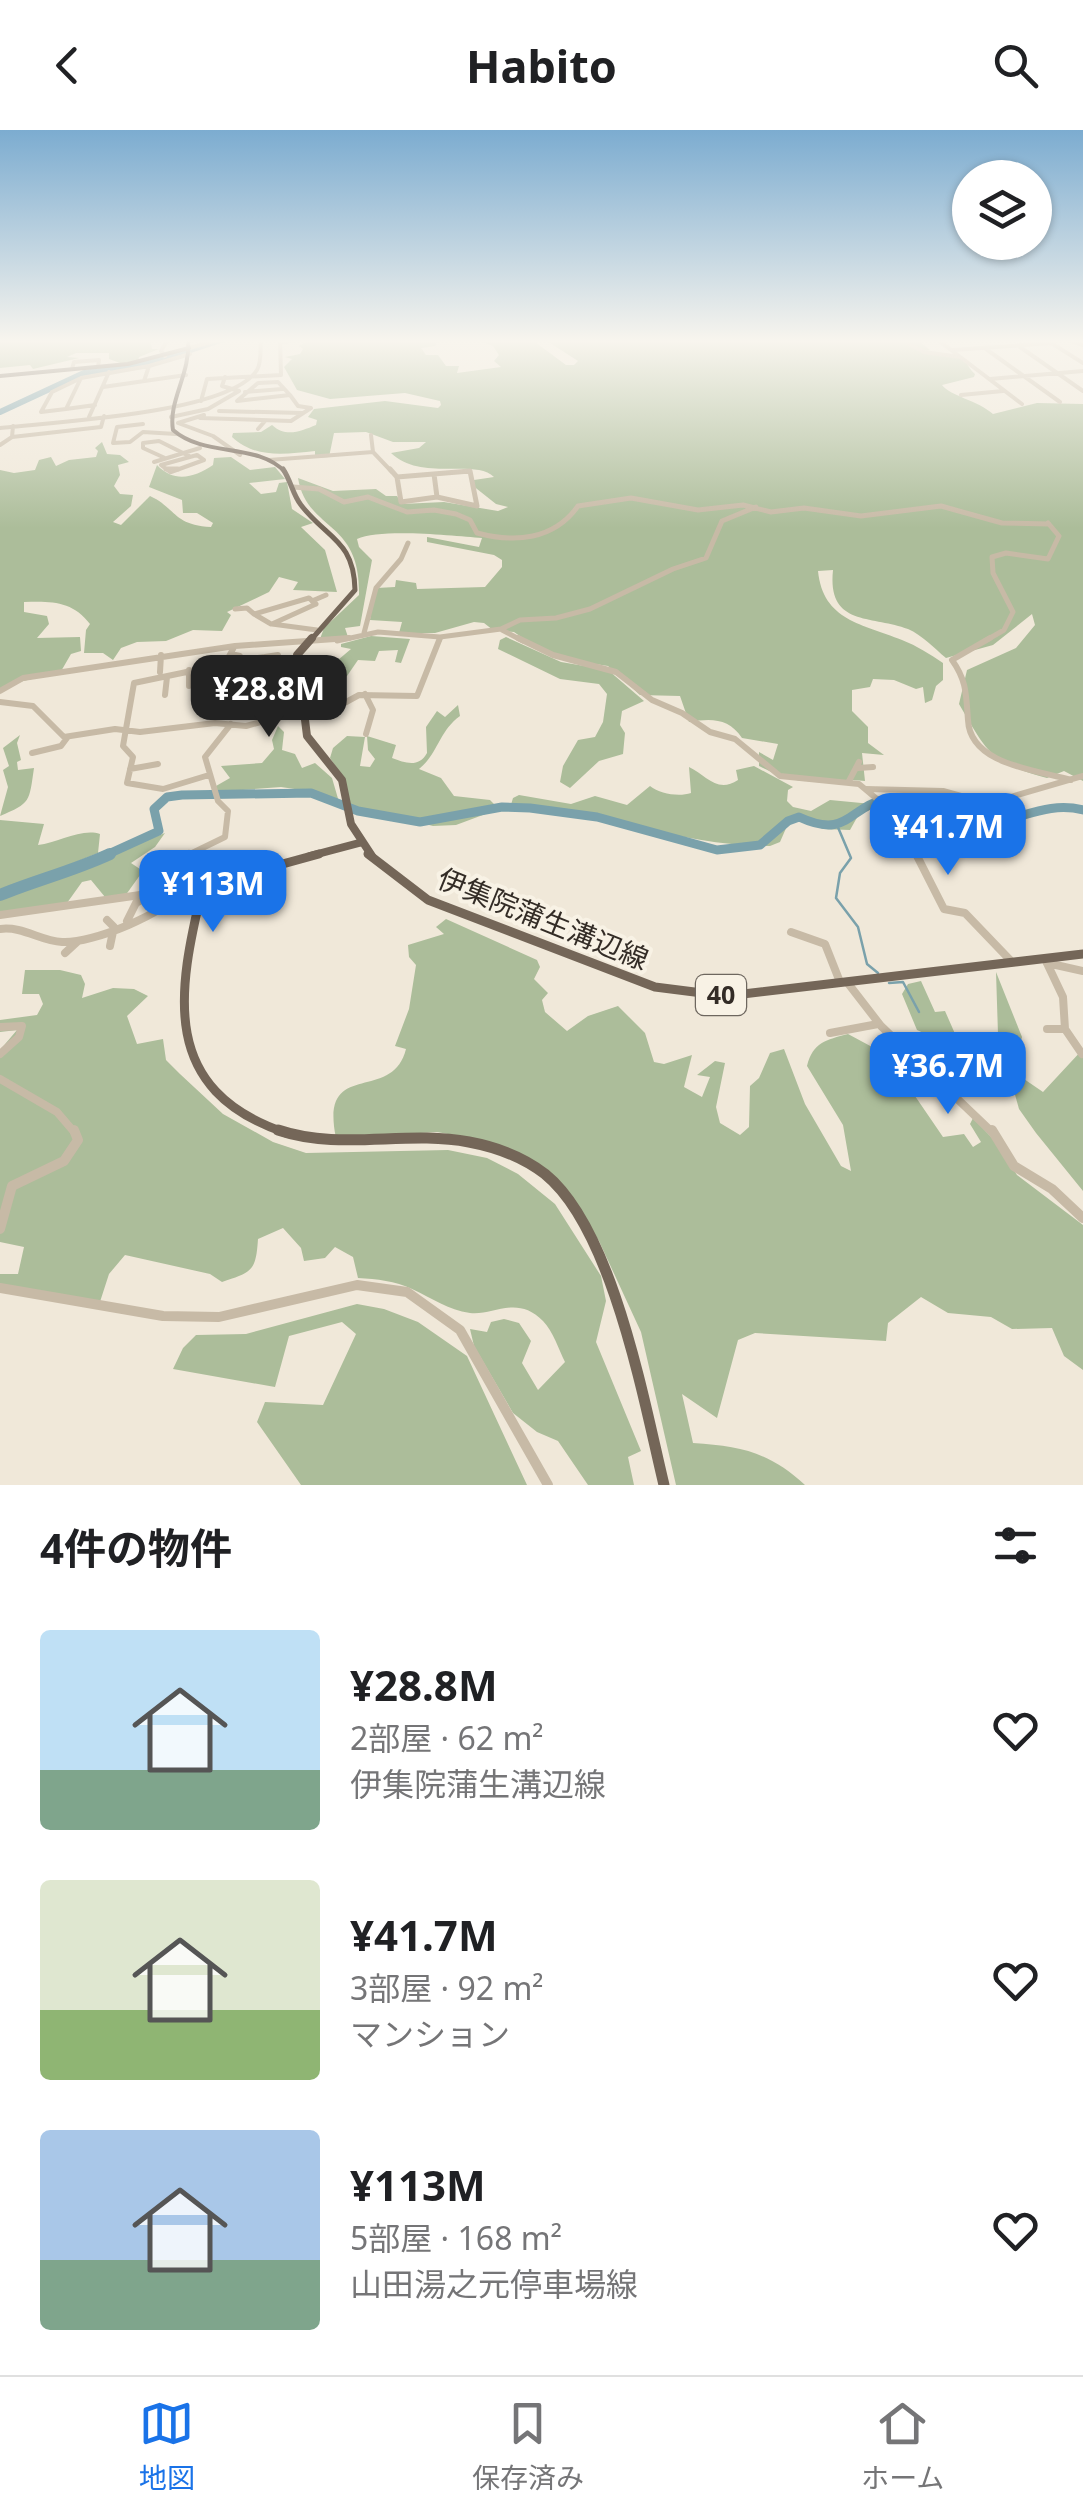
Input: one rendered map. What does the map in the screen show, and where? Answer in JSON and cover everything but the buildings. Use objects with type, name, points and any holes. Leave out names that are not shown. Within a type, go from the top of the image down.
[{"type":"main road","points":[[177,402],[173,421],[176,434],[200,448],[269,460],[288,472],[302,507],[344,542],[356,580],[351,598],[306,640]]},
{"type":"main road","name":"伊集院蒲生溝辺線","points":[[306,640],[295,664],[307,736],[336,769],[359,843],[384,868],[428,900],[655,987],[726,996],[1083,954]]},
{"type":"main road","points":[[359,843],[203,886],[180,1012],[191,1060],[231,1109],[285,1134],[323,1140],[444,1136],[484,1144],[548,1176],[598,1252],[664,1485]]},
{"type":"street","points":[[46,402],[41,412],[95,405]]},
{"type":"street","points":[[66,409],[69,402]]},
{"type":"street","points":[[89,417],[96,402]]},
{"type":"street","points":[[0,428],[146,413],[196,402]]},
{"type":"street","points":[[173,421],[226,402]]},
{"type":"street","points":[[200,418],[234,402]]},
{"type":"street","points":[[173,421],[290,421],[311,408],[295,402]]},
{"type":"street","points":[[218,410],[304,413]]},
{"type":"street","points":[[256,420],[262,412]]},
{"type":"street","points":[[143,432],[146,413]]},
{"type":"street","points":[[101,427],[104,416]]},
{"type":"street","points":[[173,421],[213,436],[240,454]]},
{"type":"street","points":[[258,430],[264,421]]},
{"type":"street","points":[[0,446],[12,437],[143,424]]},
{"type":"street","points":[[12,437],[13,426]]},
{"type":"street","points":[[117,427],[114,444],[130,442],[143,432],[176,434]]},
{"type":"street","points":[[371,435],[373,452],[397,476],[400,502],[437,498],[478,506],[470,470],[397,476]]},
{"type":"street","points":[[165,458],[143,448],[144,443],[160,441],[188,454]]},
{"type":"street","points":[[154,462],[188,454],[204,460],[174,472],[161,464],[175,460],[188,454],[200,448]]},
{"type":"street","points":[[269,460],[373,452]]},
{"type":"street","points":[[434,474],[437,498]]},
{"type":"street","points":[[294,487],[318,489],[344,502],[368,497],[407,512],[434,510],[456,514],[470,520],[478,534],[501,538],[548,532],[566,524],[578,506],[626,498],[698,510],[756,507],[772,512],[804,508],[861,516],[941,506],[1014,525],[1049,523],[1059,536],[1048,559],[1006,554],[992,557],[991,569],[1013,608],[1012,620],[998,636],[959,652],[952,660],[967,686],[966,728],[978,748],[989,756],[1071,780]]},
{"type":"street","points":[[0,691],[23,678],[161,655],[306,640],[335,641],[364,633],[440,637],[501,629],[520,620],[556,618],[590,608],[673,569],[702,560],[722,521],[756,507]]},
{"type":"street","points":[[364,633],[376,588],[408,543]]},
{"type":"street","points":[[312,601],[326,594]]},
{"type":"street","points":[[254,614],[309,598],[316,604],[272,624]]},
{"type":"street","points":[[235,609],[246,608],[272,624],[316,630]]},
{"type":"street","points":[[501,629],[553,654],[616,672],[652,700],[682,713],[710,732],[735,739],[780,776],[849,781],[870,791],[943,792],[988,801],[1018,798],[1083,776]]},
{"type":"street","points":[[32,753],[61,746],[67,737],[115,729],[246,726],[304,713],[328,712],[366,694],[417,696],[440,637]]},
{"type":"street","points":[[209,774],[162,789],[127,783],[133,757],[124,746],[134,683],[225,664],[233,650]]},
{"type":"street","points":[[233,650],[245,669],[239,676]]},
{"type":"street","points":[[161,655],[165,695]]},
{"type":"street","points":[[245,660],[278,655]]},
{"type":"street","points":[[264,657],[278,719]]},
{"type":"street","points":[[202,669],[202,683]]},
{"type":"street","points":[[189,686],[190,670]]},
{"type":"street","points":[[271,694],[299,688]]},
{"type":"street","points":[[366,694],[372,710],[366,734]]},
{"type":"street","points":[[0,702],[33,706],[67,737]]},
{"type":"street","points":[[126,922],[136,903],[156,894],[188,854],[226,837],[229,818],[218,801],[205,757],[220,743],[231,724]]},
{"type":"street","points":[[130,769],[158,764]]},
{"type":"street","points":[[849,781],[858,765],[873,768]]},
{"type":"street","points":[[870,791],[882,807],[914,830],[911,846],[944,909],[965,912],[1012,962]]},
{"type":"street","points":[[0,915],[203,886]]},
{"type":"street","points":[[0,929],[21,928],[61,942],[79,940],[174,902],[184,890]]},
{"type":"street","points":[[106,920],[114,928]]},
{"type":"street","points":[[110,946],[114,928]]},
{"type":"street","points":[[791,932],[824,944],[844,983],[879,1024],[900,1041],[930,1076],[987,1123],[1014,1166],[1052,1189],[1083,1218]]},
{"type":"street","points":[[65,953],[79,940]]},
{"type":"street","points":[[1045,961],[1083,971]]},
{"type":"street","points":[[1045,961],[1049,974],[1061,985],[1068,1006],[1065,1029],[1082,1054]]},
{"type":"street","points":[[830,1033],[879,1024]]},
{"type":"street","points":[[0,1027],[22,1026],[18,1036],[0,1054]]},
{"type":"street","points":[[1047,1029],[1065,1029]]},
{"type":"street","points":[[882,1048],[889,1051],[900,1041]]},
{"type":"street","points":[[930,1076],[966,1056],[990,1076]]},
{"type":"street","points":[[0,1080],[39,1101],[76,1130],[78,1140],[64,1161],[12,1186],[0,1229]]},
{"type":"street","points":[[0,1288],[163,1316],[219,1317],[357,1285],[407,1292],[460,1330],[548,1485]]},
{"type":"green space","points":[[374,402],[438,408],[973,402],[993,414],[1037,403],[1083,404],[1083,781],[1064,771],[1047,778],[1001,760],[984,745],[959,704],[967,670],[1016,648],[1035,625],[1032,614],[993,645],[946,658],[908,629],[845,610],[833,588],[833,570],[818,571],[821,588],[836,611],[913,645],[943,663],[943,680],[936,686],[932,700],[925,703],[923,687],[916,689],[894,680],[873,679],[870,687],[852,690],[852,711],[868,727],[868,743],[884,755],[862,753],[865,781],[802,781],[776,774],[759,766],[759,752],[773,760],[778,744],[742,738],[731,726],[719,721],[689,722],[680,696],[640,695],[608,666],[570,660],[536,647],[514,632],[493,630],[474,622],[435,633],[399,633],[402,622],[370,620],[374,591],[395,587],[396,580],[416,583],[417,589],[485,587],[502,567],[502,560],[427,542],[427,537],[479,547],[482,538],[400,533],[357,539],[359,547],[372,560],[360,626],[345,628],[348,637],[320,639],[324,628],[359,595],[357,570],[352,552],[312,508],[298,478],[333,491],[376,489],[386,496],[397,496],[402,504],[444,502],[498,511],[508,507],[496,504],[472,485],[474,480],[494,477],[485,472],[417,466],[391,453],[419,448],[426,442],[393,442],[366,432],[334,433],[329,457],[315,458],[315,451],[282,454],[251,449],[232,437],[233,433],[261,432],[272,425],[288,432],[305,429],[316,425],[317,420],[308,417],[314,409]]},
{"type":"green space","points":[[102,442],[107,454],[120,455],[129,462],[118,465],[120,475],[114,486],[120,494],[133,495],[131,506],[113,522],[121,525],[150,496],[189,523],[211,527],[213,523],[197,513],[183,513],[182,500],[149,487],[157,465],[184,477],[213,465],[214,458],[231,457],[250,470],[275,467],[285,479],[249,483],[261,494],[276,492],[279,483],[287,482],[292,509],[313,523],[301,527],[325,550],[337,592],[293,590],[298,582],[279,577],[269,592],[227,612],[231,615],[222,631],[193,630],[166,641],[137,642],[121,648],[113,660],[103,653],[84,653],[90,624],[76,611],[52,602],[24,602],[24,612],[47,616],[49,624],[37,638],[80,637],[81,651],[71,654],[60,673],[0,691],[0,470],[35,470],[39,460],[51,457],[56,466],[96,457],[95,448]]},
{"type":"green space","points":[[371,636],[410,639],[401,663],[395,662],[398,650],[379,651],[375,661],[358,660],[347,676],[333,680],[325,671],[351,649],[341,644]]},
{"type":"green space","points":[[506,637],[561,662],[608,670],[644,701],[622,711],[623,754],[599,761],[570,788],[560,782],[563,766],[578,740],[595,737],[603,722],[607,694],[599,684],[560,679],[498,649],[500,640]]},
{"type":"green space","points":[[458,705],[460,716],[419,769],[441,778],[454,796],[490,800],[499,809],[456,825],[433,826],[350,805],[344,779],[330,758],[333,748],[347,736],[365,737],[360,766],[370,767],[375,759],[368,750],[367,736],[396,745],[392,758],[416,762],[427,753],[426,727],[437,711],[445,717]]},
{"type":"green space","points":[[278,726],[284,732],[282,750],[295,754],[302,768],[315,763],[332,778],[339,802],[315,792],[281,787],[216,792],[216,786],[230,778],[221,766],[262,763],[274,749],[272,740]]},
{"type":"green space","points":[[20,735],[18,770],[34,768],[31,788],[23,804],[0,816],[8,787],[3,770],[9,766],[3,748]]},
{"type":"green space","points":[[754,766],[793,787],[788,790],[787,801],[793,807],[811,811],[830,800],[872,804],[859,814],[850,830],[823,829],[802,819],[787,826],[780,842],[770,846],[704,840],[576,815],[510,808],[513,798],[519,795],[571,804],[595,796],[627,805],[650,786],[670,794],[691,793],[689,767],[724,785],[738,780],[736,770]]},
{"type":"green space","points":[[0,820],[44,824],[38,845],[85,833],[100,834],[98,853],[71,864],[68,871],[165,833],[155,847],[131,863],[143,871],[125,896],[105,897],[91,880],[82,882],[67,903],[0,915]]},
{"type":"green space","points":[[446,919],[537,960],[540,967],[534,979],[548,993],[542,1000],[545,1012],[567,1031],[588,1016],[618,1006],[645,1033],[654,1062],[664,1064],[692,1055],[684,1087],[702,1097],[710,1077],[697,1075],[715,1061],[725,1063],[716,1107],[720,1123],[740,1135],[749,1127],[750,1086],[759,1078],[770,1053],[784,1049],[805,1104],[841,1166],[851,1171],[843,1125],[807,1066],[817,1047],[848,1034],[887,1055],[943,1137],[964,1134],[973,1147],[981,1142],[970,1124],[973,1118],[995,1141],[1017,1175],[1083,1225],[1083,1370],[1064,1356],[1052,1328],[1012,1329],[991,1317],[948,1313],[921,1297],[888,1323],[886,1341],[755,1333],[738,1340],[717,1418],[682,1394],[693,1443],[754,1453],[779,1465],[805,1485],[676,1485],[641,1332],[599,1241],[572,1200],[537,1171],[481,1140],[437,1132],[336,1138],[334,1113],[338,1098],[347,1089],[387,1075],[398,1066],[406,1049],[395,1046],[409,1009],[416,965],[409,957],[408,945],[444,934],[436,927]]},
{"type":"green space","points":[[25,970],[60,970],[81,975],[85,984],[82,998],[113,988],[134,989],[148,996],[127,1016],[137,1044],[163,1039],[166,1060],[180,1074],[223,1114],[273,1142],[306,1153],[448,1150],[487,1158],[518,1174],[555,1204],[601,1276],[606,1301],[596,1342],[641,1451],[628,1457],[634,1485],[588,1485],[558,1441],[537,1432],[513,1413],[474,1346],[470,1329],[487,1332],[491,1322],[504,1319],[519,1323],[531,1341],[522,1363],[538,1390],[565,1362],[550,1330],[533,1313],[515,1307],[479,1313],[462,1311],[399,1284],[358,1278],[353,1257],[335,1247],[325,1258],[304,1261],[301,1248],[283,1228],[258,1239],[250,1269],[222,1282],[210,1274],[125,1255],[109,1274],[98,1308],[0,1287],[0,1274],[18,1274],[24,1247],[0,1242],[0,1050],[17,1030],[0,1032],[0,1020],[37,1015],[43,1004],[39,994],[22,994]]},
{"type":"green space","points":[[996,972],[1022,1037],[1016,1063],[1024,1079],[1043,1092],[1083,1049],[1083,1191],[1019,1109],[1014,1091],[956,1048],[917,1030],[902,994],[908,984],[921,981],[935,1012],[945,1011],[956,1036],[998,1034]]},
{"type":"green space","points":[[357,1304],[418,1322],[467,1356],[527,1485],[301,1485],[257,1422],[265,1402],[323,1405],[356,1334],[342,1322],[289,1336],[275,1387],[173,1369],[183,1348],[196,1335],[246,1334]]},
{"type":"waterway","points":[[0,412],[21,402]]},
{"type":"waterway","points":[[104,856],[159,831],[154,809],[167,797],[182,795],[311,793],[358,811],[420,822],[502,807],[530,808],[597,817],[717,850],[760,845],[788,821],[799,817],[830,825],[841,823],[869,805],[897,798],[921,802],[958,820],[977,824],[1055,808],[1083,810]]},
{"type":"waterway","points":[[837,825],[851,858],[840,873],[836,898],[858,927],[867,964],[878,973]]},
{"type":"waterway","points":[[0,895],[110,854]]},
{"type":"waterway","points":[[889,983],[903,982],[919,1012]]}]
